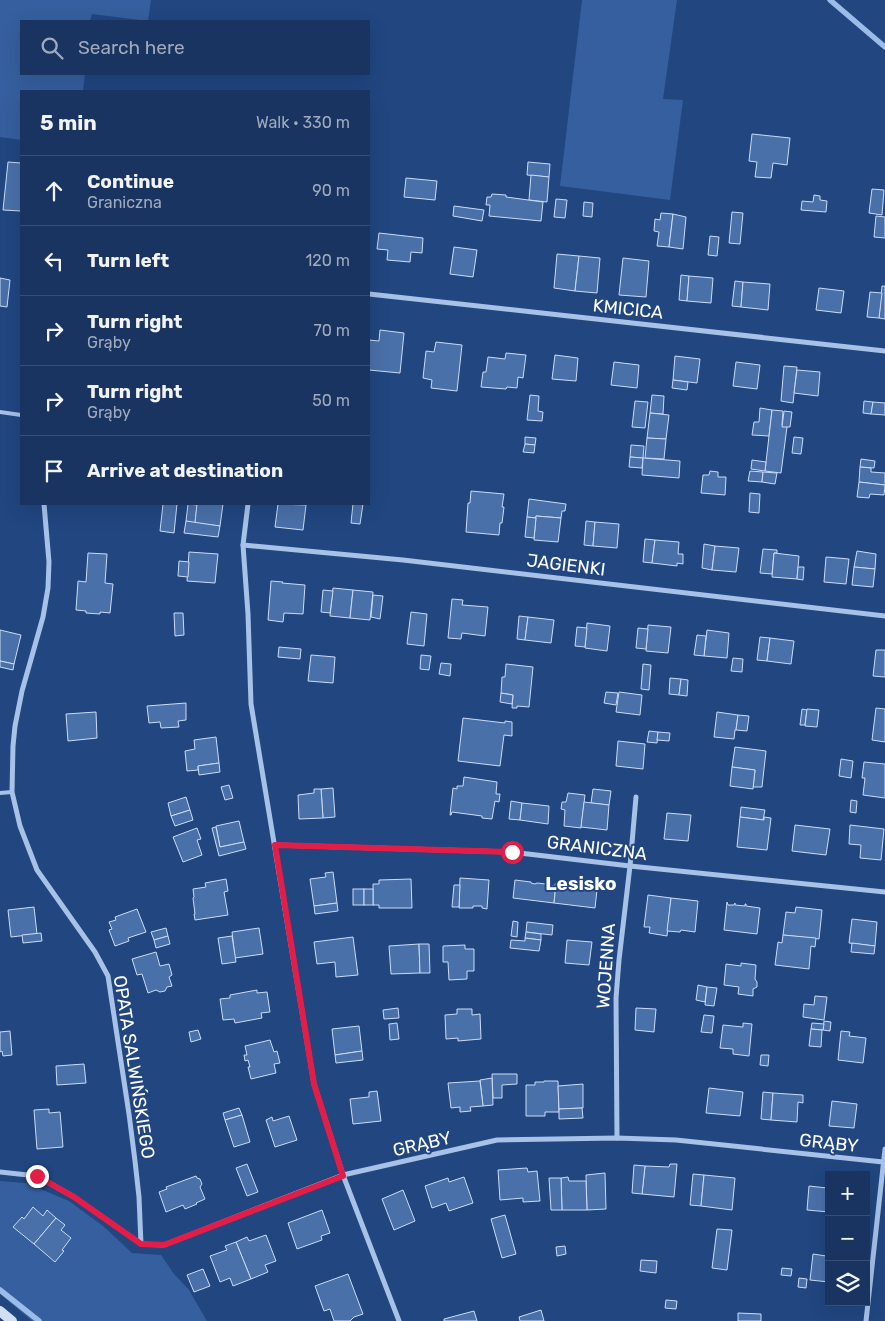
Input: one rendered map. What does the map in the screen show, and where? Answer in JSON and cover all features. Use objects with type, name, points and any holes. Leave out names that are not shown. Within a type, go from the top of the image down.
[{"type":"street","name":"KMICICA","points":[[370,294],[885,351]]},
{"type":"street","name":"OPATA SALWIŃSKIEGO","points":[[44,505],[49,562],[48,588],[43,617],[22,692],[13,746],[12,792],[20,826],[37,870],[95,952],[108,976],[135,1161],[141,1244]]},
{"type":"street","points":[[248,505],[243,545],[248,614],[251,704],[314,1084],[343,1176],[399,1321]]},
{"type":"street","name":"JAGIENKI","points":[[243,545],[403,560],[885,616]]},
{"type":"street","name":"WOJENNA","points":[[616,1138],[616,998],[618,960],[630,866],[636,798]]},
{"type":"street","name":"GRANICZNA","points":[[275,845],[512,852],[885,892]]},
{"type":"street","name":"GRĄBY","points":[[141,1244],[164,1245],[343,1176],[497,1140],[616,1138],[676,1140],[883,1162]]},
{"type":"street","points":[[866,1321],[885,1149]]},
{"type":"street","points":[[0,1172],[37,1176],[74,1197],[141,1244]]},
{"type":"street","points":[[0,1311],[12,1321]]},
{"type":"lane","points":[[0,412],[20,415]]},
{"type":"lane","points":[[0,793],[12,792]]},
{"type":"shaded area","points":[[0,0],[151,0],[148,20],[92,14],[90,20],[20,20],[20,75],[85,75],[83,90],[20,90],[20,140],[0,137]]},
{"type":"shaded area","points":[[582,0],[677,0],[663,99],[683,100],[670,200],[560,186]]},
{"type":"shaded area","points":[[0,1181],[26,1183],[69,1201],[103,1226],[132,1253],[161,1255],[174,1274],[189,1290],[207,1321],[32,1321],[0,1294]]},
{"type":"building","points":[[752,134],[790,138],[787,165],[773,163],[771,178],[755,177],[757,162],[749,161]]},
{"type":"building","points":[[8,162],[20,163],[20,211],[3,210]]},
{"type":"building","points":[[528,162],[550,164],[549,177],[527,175]]},
{"type":"building","points":[[531,175],[549,177],[547,202],[529,200]]},
{"type":"building","points":[[406,178],[437,181],[435,200],[404,197]]},
{"type":"building","points":[[872,189],[884,190],[882,215],[869,213]]},
{"type":"building","points":[[492,194],[543,202],[541,221],[489,216],[490,205],[486,205],[487,197],[491,197]]},
{"type":"building","points":[[814,195],[820,196],[820,200],[827,201],[826,212],[801,210],[802,201],[813,202]]},
{"type":"building","points":[[556,199],[567,200],[565,218],[554,217]]},
{"type":"building","points":[[584,202],[593,203],[592,217],[583,216]]},
{"type":"building","points":[[454,206],[484,210],[482,221],[453,216]]},
{"type":"building","points":[[732,212],[743,213],[740,244],[729,243]]},
{"type":"building","points":[[661,213],[673,214],[669,247],[657,246],[659,232],[654,231],[655,219],[660,220]]},
{"type":"building","points":[[673,214],[686,217],[683,249],[669,247]]},
{"type":"building","points":[[876,216],[885,217],[885,238],[874,237]]},
{"type":"building","points":[[379,233],[423,238],[422,253],[411,252],[410,262],[387,260],[388,250],[377,249]]},
{"type":"building","points":[[710,236],[719,237],[717,256],[708,255]]},
{"type":"building","points":[[454,247],[477,250],[473,277],[450,274]]},
{"type":"building","points":[[557,254],[579,256],[575,291],[554,288]]},
{"type":"building","points":[[579,256],[600,258],[597,293],[575,291]]},
{"type":"building","points":[[623,258],[649,261],[646,297],[619,295]]},
{"type":"building","points":[[681,275],[689,276],[687,301],[679,300]]},
{"type":"building","points":[[689,276],[713,278],[711,303],[687,301]]},
{"type":"building","points":[[0,278],[10,280],[7,307],[0,306]]},
{"type":"building","points":[[735,281],[743,282],[741,307],[732,306]]},
{"type":"building","points":[[743,282],[770,284],[768,310],[741,307]]},
{"type":"building","points":[[882,286],[885,286],[885,319],[879,318]]},
{"type":"building","points":[[819,288],[844,291],[841,313],[816,310]]},
{"type":"building","points":[[870,292],[882,293],[879,318],[867,317]]},
{"type":"building","points":[[380,330],[404,333],[400,373],[370,370],[370,340],[379,341]]},
{"type":"building","points":[[436,342],[462,345],[457,391],[431,388],[432,380],[423,378],[426,351],[434,352]]},
{"type":"building","points":[[506,353],[526,355],[523,378],[518,377],[517,388],[481,387],[488,357],[505,359]]},
{"type":"building","points":[[555,355],[578,358],[576,381],[552,379]]},
{"type":"building","points":[[675,356],[700,359],[697,383],[673,380]]},
{"type":"building","points":[[614,362],[639,365],[637,388],[611,385]]},
{"type":"building","points":[[736,362],[760,365],[757,389],[733,386]]},
{"type":"building","points":[[784,366],[797,367],[793,403],[781,401]]},
{"type":"building","points":[[797,370],[820,372],[818,396],[794,393]]},
{"type":"building","points":[[673,380],[688,382],[687,390],[672,388]]},
{"type":"building","points":[[530,395],[539,396],[538,411],[543,412],[542,421],[527,420]]},
{"type":"building","points":[[652,395],[664,396],[663,414],[650,413]]},
{"type":"building","points":[[635,401],[648,402],[645,428],[632,427]]},
{"type":"building","points":[[864,401],[873,402],[871,414],[863,413]]},
{"type":"building","points":[[873,402],[885,403],[885,415],[871,414]]},
{"type":"building","points":[[760,408],[772,410],[769,436],[752,435],[754,422],[759,422]]},
{"type":"building","points":[[772,410],[783,411],[782,425],[787,427],[781,473],[765,471]]},
{"type":"building","points":[[784,411],[792,412],[790,427],[782,427]]},
{"type":"building","points":[[650,413],[669,415],[666,439],[647,438]]},
{"type":"building","points":[[525,437],[536,438],[535,445],[525,444]]},
{"type":"building","points":[[794,437],[803,438],[801,454],[792,453]]},
{"type":"building","points":[[647,438],[666,439],[664,459],[645,458]]},
{"type":"building","points":[[525,444],[535,445],[534,453],[523,452]]},
{"type":"building","points":[[631,445],[644,446],[643,458],[630,457]]},
{"type":"building","points":[[630,457],[643,458],[642,468],[629,467]]},
{"type":"building","points":[[643,458],[680,461],[679,478],[642,475]]},
{"type":"building","points":[[861,459],[875,461],[874,468],[860,467]]},
{"type":"building","points":[[752,460],[766,462],[765,471],[751,469]]},
{"type":"building","points":[[860,467],[871,468],[871,472],[885,473],[885,485],[859,482]]},
{"type":"building","points":[[710,471],[718,472],[718,477],[726,477],[725,495],[701,493],[703,475],[709,475]]},
{"type":"building","points":[[750,471],[763,472],[762,482],[748,481]]},
{"type":"building","points":[[763,472],[777,473],[775,484],[762,482]]},
{"type":"building","points":[[859,482],[885,485],[884,495],[870,494],[869,498],[857,497]]},
{"type":"building","points":[[471,491],[504,494],[502,507],[504,507],[499,535],[466,532],[468,503],[470,503]]},
{"type":"building","points":[[750,493],[760,494],[759,513],[749,512]]},
{"type":"building","points":[[529,499],[566,504],[565,511],[562,511],[561,518],[527,517]]},
{"type":"building","points":[[163,505],[177,505],[174,533],[160,531]]},
{"type":"building","points":[[188,505],[197,505],[195,523],[186,521]]},
{"type":"building","points":[[197,505],[223,505],[220,526],[195,523]]},
{"type":"building","points":[[278,505],[306,505],[303,530],[275,527]]},
{"type":"building","points":[[353,505],[363,505],[360,524],[351,523]]},
{"type":"building","points":[[536,516],[561,518],[558,542],[534,540]]},
{"type":"building","points":[[527,517],[536,518],[534,538],[525,537]]},
{"type":"building","points":[[186,521],[220,526],[218,537],[184,533]]},
{"type":"building","points":[[586,521],[595,522],[593,546],[584,545]]},
{"type":"building","points":[[595,522],[619,524],[617,548],[593,546]]},
{"type":"building","points":[[645,539],[655,540],[652,563],[643,562]]},
{"type":"building","points":[[655,540],[679,542],[678,554],[683,554],[683,564],[677,563],[677,566],[652,563]]},
{"type":"building","points":[[704,544],[715,546],[712,570],[702,568]]},
{"type":"building","points":[[715,546],[739,548],[736,572],[712,570]]},
{"type":"building","points":[[763,549],[777,550],[777,553],[774,553],[772,574],[760,573]]},
{"type":"building","points":[[857,551],[876,554],[875,569],[854,567]]},
{"type":"building","points":[[189,552],[218,554],[215,583],[187,581]]},
{"type":"building","points":[[88,553],[107,554],[105,583],[113,584],[110,613],[86,613],[86,611],[76,610],[78,581],[86,582]]},
{"type":"building","points":[[774,553],[799,556],[797,579],[772,577]]},
{"type":"building","points":[[826,557],[849,559],[846,584],[824,582]]},
{"type":"building","points":[[179,561],[189,562],[188,577],[178,576]]},
{"type":"building","points":[[798,567],[804,567],[803,580],[797,579]]},
{"type":"building","points":[[854,567],[875,569],[873,587],[852,585]]},
{"type":"building","points":[[271,581],[305,585],[303,614],[284,613],[283,622],[268,620]]},
{"type":"building","points":[[333,588],[353,590],[350,618],[330,616]]},
{"type":"building","points":[[323,590],[333,591],[330,613],[321,612]]},
{"type":"building","points":[[353,590],[373,592],[370,620],[350,618]]},
{"type":"building","points":[[373,595],[383,596],[380,619],[371,617]]},
{"type":"building","points":[[452,599],[463,600],[462,605],[488,607],[485,636],[462,633],[461,639],[448,638]]},
{"type":"building","points":[[411,612],[427,614],[424,646],[407,644]]},
{"type":"building","points":[[174,613],[183,613],[184,635],[175,636]]},
{"type":"building","points":[[519,616],[528,617],[525,640],[517,639]]},
{"type":"building","points":[[528,617],[554,620],[551,643],[525,640]]},
{"type":"building","points":[[587,623],[610,626],[607,651],[585,648]]},
{"type":"building","points":[[648,625],[671,627],[668,653],[646,651]]},
{"type":"building","points":[[577,627],[587,628],[585,647],[575,646]]},
{"type":"building","points":[[638,628],[648,629],[646,649],[636,648]]},
{"type":"building","points":[[0,630],[21,635],[14,664],[0,661]]},
{"type":"building","points":[[707,630],[729,633],[727,658],[704,656]]},
{"type":"building","points":[[697,635],[706,636],[704,656],[694,655]]},
{"type":"building","points":[[760,637],[770,638],[767,661],[757,660]]},
{"type":"building","points":[[770,638],[794,641],[791,664],[767,661]]},
{"type":"building","points":[[279,647],[301,649],[300,659],[278,657]]},
{"type":"building","points":[[876,650],[885,650],[885,677],[873,676]]},
{"type":"building","points":[[311,655],[335,657],[333,683],[308,681]]},
{"type":"building","points":[[421,655],[431,656],[429,670],[420,669]]},
{"type":"building","points":[[733,658],[743,659],[742,672],[731,671]]},
{"type":"building","points":[[0,661],[14,664],[13,670],[0,667]]},
{"type":"building","points":[[441,663],[451,664],[450,676],[439,674]]},
{"type":"building","points":[[506,664],[533,667],[529,707],[517,706],[517,708],[512,708],[513,695],[501,693],[502,677],[505,677]]},
{"type":"building","points":[[643,664],[651,665],[649,690],[641,689]]},
{"type":"building","points":[[670,678],[681,679],[679,695],[669,694]]},
{"type":"building","points":[[681,679],[688,680],[687,696],[679,695]]},
{"type":"building","points":[[606,692],[618,693],[616,705],[604,703]]},
{"type":"building","points":[[619,692],[642,695],[640,715],[616,712]]},
{"type":"building","points":[[501,693],[513,695],[512,704],[500,702]]},
{"type":"building","points":[[186,703],[186,720],[178,721],[179,727],[161,728],[160,722],[149,723],[147,706]]},
{"type":"building","points":[[876,708],[885,709],[885,742],[872,740]]},
{"type":"building","points":[[802,709],[807,710],[805,725],[800,725]]},
{"type":"building","points":[[807,709],[819,710],[817,727],[805,726]]},
{"type":"building","points":[[96,712],[97,738],[68,741],[66,714]]},
{"type":"building","points":[[717,712],[738,715],[734,739],[714,737]]},
{"type":"building","points":[[738,715],[749,716],[747,731],[736,730]]},
{"type":"building","points":[[463,718],[505,723],[505,721],[512,722],[512,736],[504,735],[500,766],[458,761]]},
{"type":"building","points":[[649,731],[658,732],[657,743],[647,742]]},
{"type":"building","points":[[658,732],[670,733],[669,741],[657,740]]},
{"type":"building","points":[[216,737],[219,763],[198,766],[198,770],[187,771],[185,751],[195,749],[194,740]]},
{"type":"building","points":[[618,741],[645,744],[643,769],[616,766]]},
{"type":"building","points":[[735,747],[766,751],[762,787],[753,787],[755,770],[732,767]]},
{"type":"building","points":[[841,759],[853,761],[851,778],[839,776]]},
{"type":"building","points":[[864,762],[885,764],[885,798],[863,795],[865,778],[862,778]]},
{"type":"building","points":[[219,763],[220,772],[199,775],[198,766]]},
{"type":"building","points":[[732,767],[755,770],[753,789],[730,786]]},
{"type":"building","points":[[464,777],[497,782],[496,794],[500,794],[499,802],[495,801],[492,819],[452,812],[450,815],[453,788],[457,789],[457,786],[463,786]]},
{"type":"building","points":[[229,785],[233,798],[225,800],[221,787]]},
{"type":"building","points":[[333,788],[335,817],[323,818],[321,789]]},
{"type":"building","points":[[314,789],[321,789],[323,818],[299,819],[298,795],[314,793]]},
{"type":"building","points":[[593,789],[611,791],[609,805],[591,803]]},
{"type":"building","points":[[568,793],[585,795],[581,828],[564,826],[565,810],[561,809],[562,802],[566,802]]},
{"type":"building","points":[[186,797],[190,810],[171,816],[168,803]]},
{"type":"building","points":[[851,800],[857,801],[856,813],[850,812]]},
{"type":"building","points":[[511,801],[522,803],[520,820],[509,819]]},
{"type":"building","points":[[584,802],[609,805],[607,830],[581,827]]},
{"type":"building","points":[[522,803],[549,806],[548,824],[520,820]]},
{"type":"building","points":[[741,807],[765,810],[763,820],[740,817]]},
{"type":"building","points":[[190,810],[193,820],[175,826],[171,816]]},
{"type":"building","points":[[667,813],[691,815],[688,841],[664,839]]},
{"type":"building","points":[[740,817],[764,820],[764,817],[771,818],[767,850],[737,847]]},
{"type":"building","points":[[239,821],[244,842],[220,847],[216,826]]},
{"type":"building","points":[[795,825],[830,829],[826,855],[792,851]]},
{"type":"building","points":[[850,825],[884,829],[881,860],[860,858],[861,845],[849,844]]},
{"type":"building","points":[[216,827],[220,847],[244,842],[246,849],[219,856],[212,828]]},
{"type":"building","points":[[197,828],[201,839],[197,840],[202,855],[183,862],[173,837]]},
{"type":"building","points":[[333,872],[337,903],[314,906],[310,879],[326,877],[325,873]]},
{"type":"building","points":[[460,878],[489,880],[487,909],[482,908],[482,906],[459,908]]},
{"type":"building","points":[[226,879],[228,891],[224,892],[228,915],[195,920],[193,889],[206,887],[205,883]]},
{"type":"building","points":[[411,879],[412,908],[379,908],[379,905],[373,905],[373,884],[379,884],[379,880]]},
{"type":"building","points":[[515,880],[555,886],[556,884],[554,903],[513,898]]},
{"type":"building","points":[[556,884],[557,887],[566,888],[566,886],[597,890],[595,908],[554,903]]},
{"type":"building","points":[[454,885],[460,885],[459,907],[452,907]]},
{"type":"building","points":[[353,889],[364,889],[364,905],[353,905]]},
{"type":"building","points":[[364,889],[373,889],[373,905],[364,905]]},
{"type":"building","points":[[648,895],[671,898],[667,936],[649,933],[650,927],[644,927]]},
{"type":"building","points":[[671,898],[698,901],[695,932],[667,931]]},
{"type":"building","points":[[727,902],[728,905],[734,905],[735,903],[735,905],[745,906],[746,904],[746,906],[760,908],[757,934],[724,930]]},
{"type":"building","points":[[337,903],[338,911],[315,914],[314,906]]},
{"type":"building","points":[[34,907],[37,934],[11,937],[8,910]]},
{"type":"building","points":[[796,907],[822,910],[819,939],[783,935],[786,912],[795,913]]},
{"type":"building","points":[[137,909],[146,932],[128,938],[129,941],[115,946],[109,930],[112,929],[109,922],[116,920],[115,917]]},
{"type":"building","points":[[852,919],[877,922],[875,946],[849,943]]},
{"type":"building","points":[[513,921],[518,922],[517,937],[511,936]]},
{"type":"building","points":[[527,922],[553,925],[552,935],[526,932]]},
{"type":"building","points":[[166,928],[168,936],[154,940],[151,932]]},
{"type":"building","points":[[259,928],[263,954],[235,958],[232,932]]},
{"type":"building","points":[[526,932],[541,934],[541,940],[525,938]]},
{"type":"building","points":[[41,933],[42,941],[23,943],[22,935]]},
{"type":"building","points":[[783,935],[816,938],[815,947],[811,946],[809,969],[775,965],[778,942],[782,943]]},
{"type":"building","points":[[168,936],[170,944],[156,948],[154,940]]},
{"type":"building","points":[[232,936],[236,962],[222,964],[218,938]]},
{"type":"building","points":[[353,937],[358,975],[336,977],[335,962],[317,964],[314,942]]},
{"type":"building","points":[[525,938],[541,940],[539,951],[510,948],[511,940],[525,941]]},
{"type":"building","points":[[567,940],[592,942],[589,965],[565,963]]},
{"type":"building","points":[[852,943],[875,946],[874,954],[851,952]]},
{"type":"building","points":[[419,944],[420,973],[391,974],[389,946]]},
{"type":"building","points":[[419,944],[429,944],[430,973],[420,973]]},
{"type":"building","points":[[465,945],[465,949],[474,949],[474,971],[467,971],[467,979],[449,980],[448,962],[443,962],[443,946]]},
{"type":"building","points":[[156,952],[160,966],[169,964],[172,975],[169,977],[172,986],[167,987],[165,991],[160,992],[156,990],[148,993],[142,974],[137,975],[132,959]]},
{"type":"building","points":[[741,963],[756,965],[755,979],[757,987],[753,989],[753,996],[738,994],[739,987],[724,985],[726,964],[741,966]]},
{"type":"building","points":[[698,985],[707,987],[705,1002],[696,1000]]},
{"type":"building","points":[[707,987],[717,988],[714,1006],[705,1005]]},
{"type":"building","points":[[257,990],[257,993],[267,992],[270,1012],[261,1013],[262,1018],[235,1023],[234,1019],[223,1020],[220,999],[230,998],[230,995]]},
{"type":"building","points":[[815,996],[827,997],[824,1020],[803,1017],[804,1004],[814,1005]]},
{"type":"building","points":[[398,1008],[399,1018],[384,1019],[383,1010]]},
{"type":"building","points":[[636,1008],[656,1009],[654,1032],[635,1030]]},
{"type":"building","points":[[457,1009],[472,1009],[472,1015],[480,1014],[481,1039],[458,1041],[458,1038],[446,1039],[445,1015],[457,1014]]},
{"type":"building","points":[[704,1015],[714,1016],[712,1033],[701,1032]]},
{"type":"building","points":[[824,1021],[831,1022],[830,1031],[823,1030]]},
{"type":"building","points":[[397,1023],[399,1039],[390,1040],[389,1024]]},
{"type":"building","points":[[743,1023],[752,1024],[749,1056],[733,1054],[733,1049],[720,1048],[723,1025],[743,1027]]},
{"type":"building","points":[[812,1023],[824,1024],[823,1030],[811,1029]]},
{"type":"building","points":[[359,1026],[362,1051],[335,1055],[332,1029]]},
{"type":"building","points":[[811,1029],[822,1030],[821,1047],[809,1046]]},
{"type":"building","points":[[198,1030],[201,1039],[191,1042],[189,1032]]},
{"type":"building","points":[[10,1031],[12,1055],[3,1056],[2,1051],[0,1052],[0,1032]]},
{"type":"building","points":[[841,1031],[850,1032],[849,1036],[866,1038],[863,1063],[838,1060]]},
{"type":"building","points":[[270,1040],[274,1052],[277,1051],[280,1063],[274,1064],[276,1073],[251,1079],[248,1060],[245,1061],[244,1055],[247,1055],[245,1046]]},
{"type":"building","points":[[362,1051],[363,1060],[336,1063],[335,1055]]},
{"type":"building","points":[[761,1055],[769,1055],[768,1066],[760,1065]]},
{"type":"building","points":[[84,1064],[86,1083],[57,1085],[56,1066]]},
{"type":"building","points":[[492,1074],[517,1074],[517,1084],[502,1085],[502,1098],[493,1098]]},
{"type":"building","points":[[492,1078],[493,1105],[483,1106],[480,1080]]},
{"type":"building","points":[[480,1081],[483,1106],[470,1107],[471,1111],[460,1112],[460,1107],[451,1108],[448,1083]]},
{"type":"building","points":[[558,1081],[559,1112],[545,1112],[545,1116],[526,1116],[526,1085],[535,1085],[535,1082]]},
{"type":"building","points":[[583,1084],[583,1108],[559,1109],[558,1086]]},
{"type":"building","points":[[709,1088],[743,1092],[740,1116],[706,1113]]},
{"type":"building","points":[[377,1091],[381,1121],[353,1124],[350,1099],[369,1097],[369,1092]]},
{"type":"building","points":[[763,1092],[773,1093],[771,1120],[761,1119]]},
{"type":"building","points":[[773,1093],[803,1095],[803,1103],[798,1102],[797,1122],[771,1120]]},
{"type":"building","points":[[832,1101],[857,1104],[854,1128],[829,1126]]},
{"type":"building","points":[[239,1108],[242,1115],[225,1120],[223,1113]]},
{"type":"building","points":[[582,1108],[583,1118],[559,1119],[559,1109]]},
{"type":"building","points":[[49,1109],[49,1113],[60,1112],[63,1147],[37,1149],[34,1110]]},
{"type":"building","points":[[242,1115],[250,1142],[234,1147],[225,1120]]},
{"type":"building","points":[[289,1116],[297,1140],[275,1147],[266,1120],[272,1117],[273,1121]]},
{"type":"building","points":[[247,1164],[258,1192],[247,1196],[236,1168]]},
{"type":"building","points":[[670,1164],[677,1164],[674,1197],[642,1194],[645,1166],[669,1167]]},
{"type":"building","points":[[634,1165],[645,1166],[642,1194],[632,1193]]},
{"type":"building","points":[[527,1168],[528,1172],[537,1171],[540,1201],[523,1202],[523,1198],[500,1200],[498,1170]]},
{"type":"building","points":[[605,1173],[606,1209],[587,1210],[586,1175]]},
{"type":"building","points":[[693,1174],[704,1175],[701,1206],[690,1205]]},
{"type":"building","points":[[704,1175],[735,1178],[732,1210],[701,1206]]},
{"type":"building","points":[[196,1176],[202,1184],[200,1187],[205,1199],[185,1209],[183,1205],[166,1212],[159,1192],[167,1189],[166,1187]]},
{"type":"building","points":[[464,1177],[473,1203],[449,1211],[446,1203],[432,1208],[425,1186],[448,1178],[449,1182]]},
{"type":"building","points":[[568,1177],[569,1181],[586,1181],[587,1210],[562,1210],[561,1178]]},
{"type":"building","points":[[549,1178],[561,1178],[562,1210],[551,1210]]},
{"type":"building","points":[[809,1186],[825,1188],[825,1212],[807,1210]]},
{"type":"building","points":[[403,1190],[415,1221],[394,1230],[382,1199]]},
{"type":"building","points":[[33,1207],[43,1216],[47,1210],[56,1218],[34,1244],[13,1227],[22,1217],[24,1219]]},
{"type":"building","points":[[322,1210],[330,1233],[321,1236],[322,1240],[297,1249],[288,1223]]},
{"type":"building","points":[[505,1215],[516,1254],[502,1258],[491,1219]]},
{"type":"building","points":[[56,1218],[65,1225],[61,1230],[71,1238],[55,1262],[34,1244]]},
{"type":"building","points":[[717,1229],[732,1230],[727,1270],[712,1268]]},
{"type":"building","points":[[266,1235],[276,1261],[265,1265],[268,1272],[251,1279],[236,1242],[247,1237],[249,1241]]},
{"type":"building","points":[[236,1242],[251,1279],[233,1286],[230,1278],[220,1282],[210,1256],[227,1250],[225,1246]]},
{"type":"building","points":[[565,1246],[566,1254],[557,1256],[556,1247]]},
{"type":"building","points":[[813,1254],[825,1256],[825,1282],[810,1280]]},
{"type":"building","points":[[641,1260],[657,1261],[656,1273],[640,1271]]},
{"type":"building","points":[[782,1268],[792,1269],[791,1276],[781,1275]]},
{"type":"building","points":[[203,1269],[210,1286],[194,1292],[187,1275]]},
{"type":"building","points":[[348,1274],[363,1314],[354,1317],[350,1321],[334,1321],[330,1309],[324,1311],[315,1286]]},
{"type":"building","points":[[799,1278],[807,1279],[806,1288],[798,1287]]},
{"type":"building","points":[[666,1300],[677,1301],[676,1309],[665,1308]]},
{"type":"building","points":[[541,1310],[544,1321],[520,1321],[519,1317]]},
{"type":"building","points":[[474,1311],[477,1321],[444,1321],[444,1319]]},
{"type":"building","points":[[738,1313],[761,1314],[761,1321],[738,1321]]},
{"type":"waterway","points":[[830,0],[885,47]]},
{"type":"waterway","points":[[0,1290],[39,1321]]},
{"type":"district","name":"Lesisko","points":[[581,883]]},
{"type":"route","points":[[37,1176],[74,1197],[141,1244],[164,1245],[343,1176],[314,1084],[275,845],[512,852]]}]
